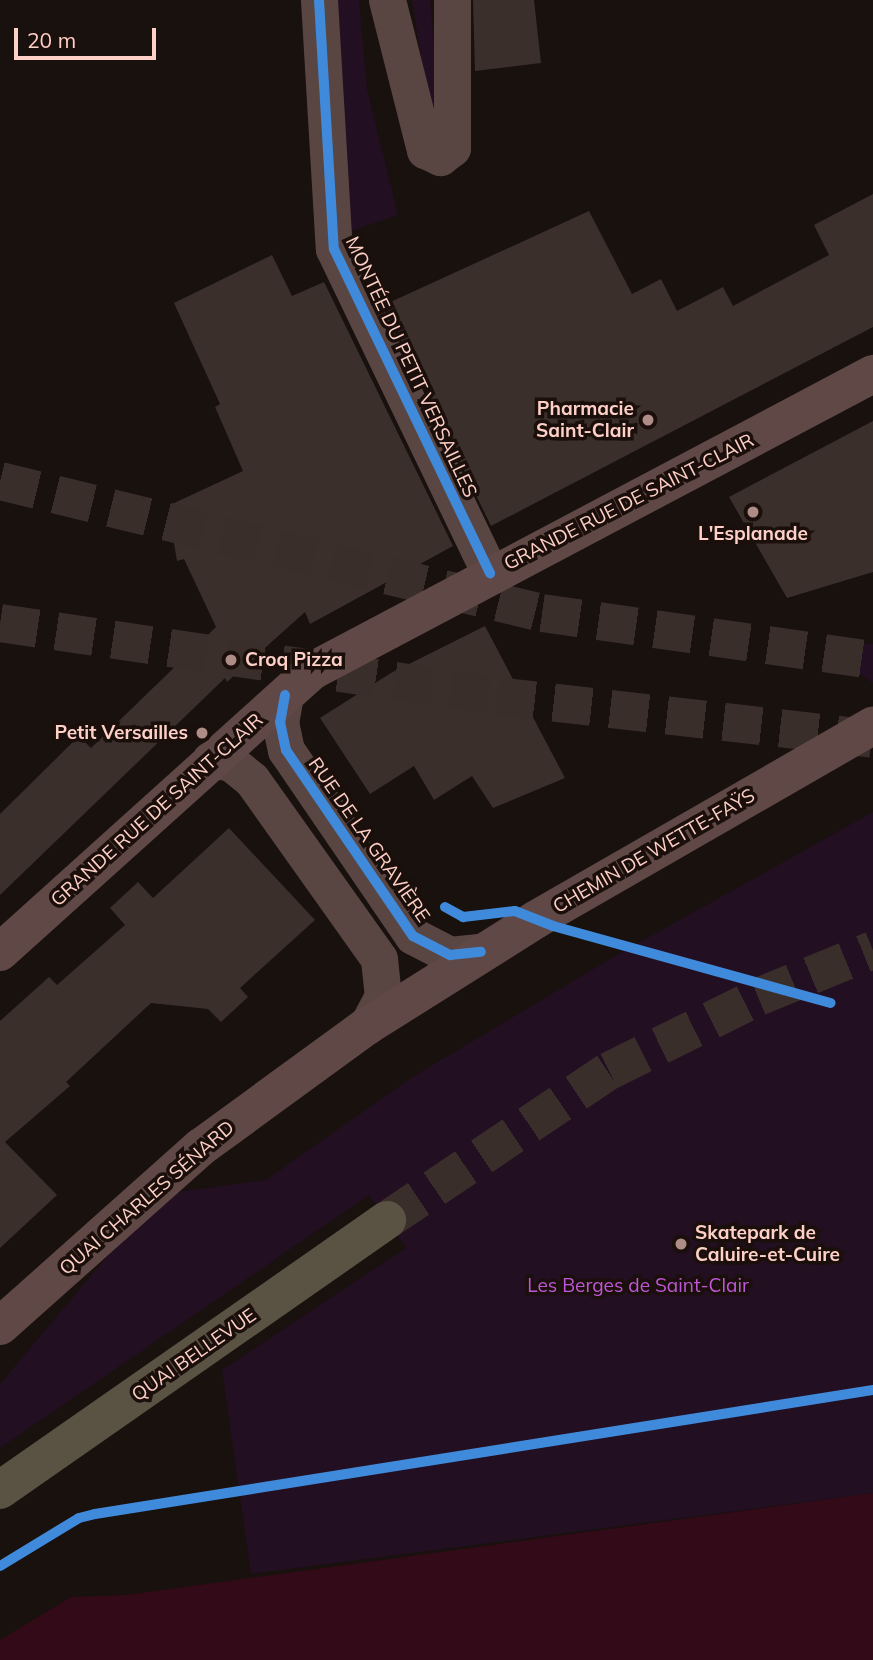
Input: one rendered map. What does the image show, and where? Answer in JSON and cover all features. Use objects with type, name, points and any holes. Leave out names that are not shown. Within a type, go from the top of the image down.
[{"type":"highway","name":"QUAI BELLEVUE","points":[[0,1490],[387,1220]]},
{"type":"main road","name":"GRANDE RUE DE SAINT-CLAIR","points":[[0,953],[210,760],[312,671],[489,573],[873,374]]},
{"type":"main road","name":"CHEMIN DE WETTE-FAŸS","points":[[367,1026],[481,952],[873,726]]},
{"type":"main road","name":"QUAI CHARLES SÉNARD","points":[[0,1326],[201,1147],[367,1026]]},
{"type":"street","name":"MONTÉE DU PETIT VERSAILLES","points":[[318,0],[334,249],[489,573]]},
{"type":"street","points":[[387,0],[425,150],[440,157],[452,148],[452,0]]},
{"type":"street","name":"RUE DE LA GRAVIÈRE","points":[[285,695],[280,722],[286,750],[413,936],[450,954],[481,952]]},
{"type":"street","points":[[210,760],[230,762],[253,780],[379,959],[383,996],[367,1026]]},
{"type":"green space","points":[[337,0],[359,0],[367,89],[398,215],[351,231]]},
{"type":"green space","points":[[412,0],[430,0],[440,111],[430,114]]},
{"type":"green space","points":[[839,642],[873,644],[873,683],[842,662]]},
{"type":"green space","name":"Les Berges de Saint-Clair","points":[[873,812],[873,1493],[251,1574],[222,1370],[406,1248],[369,1195],[0,1448],[0,1384],[116,1246],[170,1193],[266,1180],[411,1078],[617,955]]},
{"type":"shaded area","points":[[873,1493],[873,1660],[0,1660],[0,1640],[71,1597],[126,1595]]},
{"type":"building","points":[[473,0],[534,0],[541,63],[475,71]]},
{"type":"building","points":[[873,194],[873,327],[491,526],[384,305],[589,211],[632,294],[661,279],[677,311],[723,287],[733,306],[829,255],[814,225]]},
{"type":"building","points":[[272,255],[292,296],[324,282],[453,546],[310,624],[305,612],[227,682],[225,678],[0,895],[0,814],[79,736],[91,748],[216,627],[184,559],[177,561],[169,514],[172,504],[243,471],[215,407],[220,404],[174,303]]},
{"type":"building","points":[[873,421],[873,572],[787,598],[729,497]]},
{"type":"building","points":[[485,626],[565,778],[493,808],[472,776],[434,800],[414,766],[370,794],[320,718],[391,673]]},
{"type":"building","points":[[229,828],[315,920],[240,988],[248,997],[221,1022],[208,1009],[151,1003],[66,1082],[70,1086],[5,1142],[57,1195],[0,1248],[0,1021],[49,977],[57,985],[125,925],[110,908],[138,882],[153,898]]},
{"type":"tunnel","points":[[0,481],[542,613],[873,660]]},
{"type":"tunnel","points":[[0,623],[497,696],[872,739]]},
{"type":"tunnel","points":[[387,1220],[609,1071],[758,997],[873,950]]},
{"type":"cycle path","points":[[319,0],[334,249],[490,573]]},
{"type":"cycle path","points":[[285,695],[280,722],[286,750],[413,936],[450,955],[481,952]]},
{"type":"cycle path","points":[[445,907],[463,917],[515,911],[553,926],[831,1003]]},
{"type":"cycle path","points":[[0,1566],[79,1518],[95,1514],[873,1390]]},
{"type":"place","name":"Pharmacie Saint-Clair","points":[[648,420]]},
{"type":"place","name":"L'Esplanade","points":[[753,512]]},
{"type":"place","name":"Croq Pizza","points":[[231,660]]},
{"type":"place","name":"Petit Versailles","points":[[202,733]]},
{"type":"place","name":"Skatepark de Caluire-et-Cuire","points":[[681,1244]]}]
